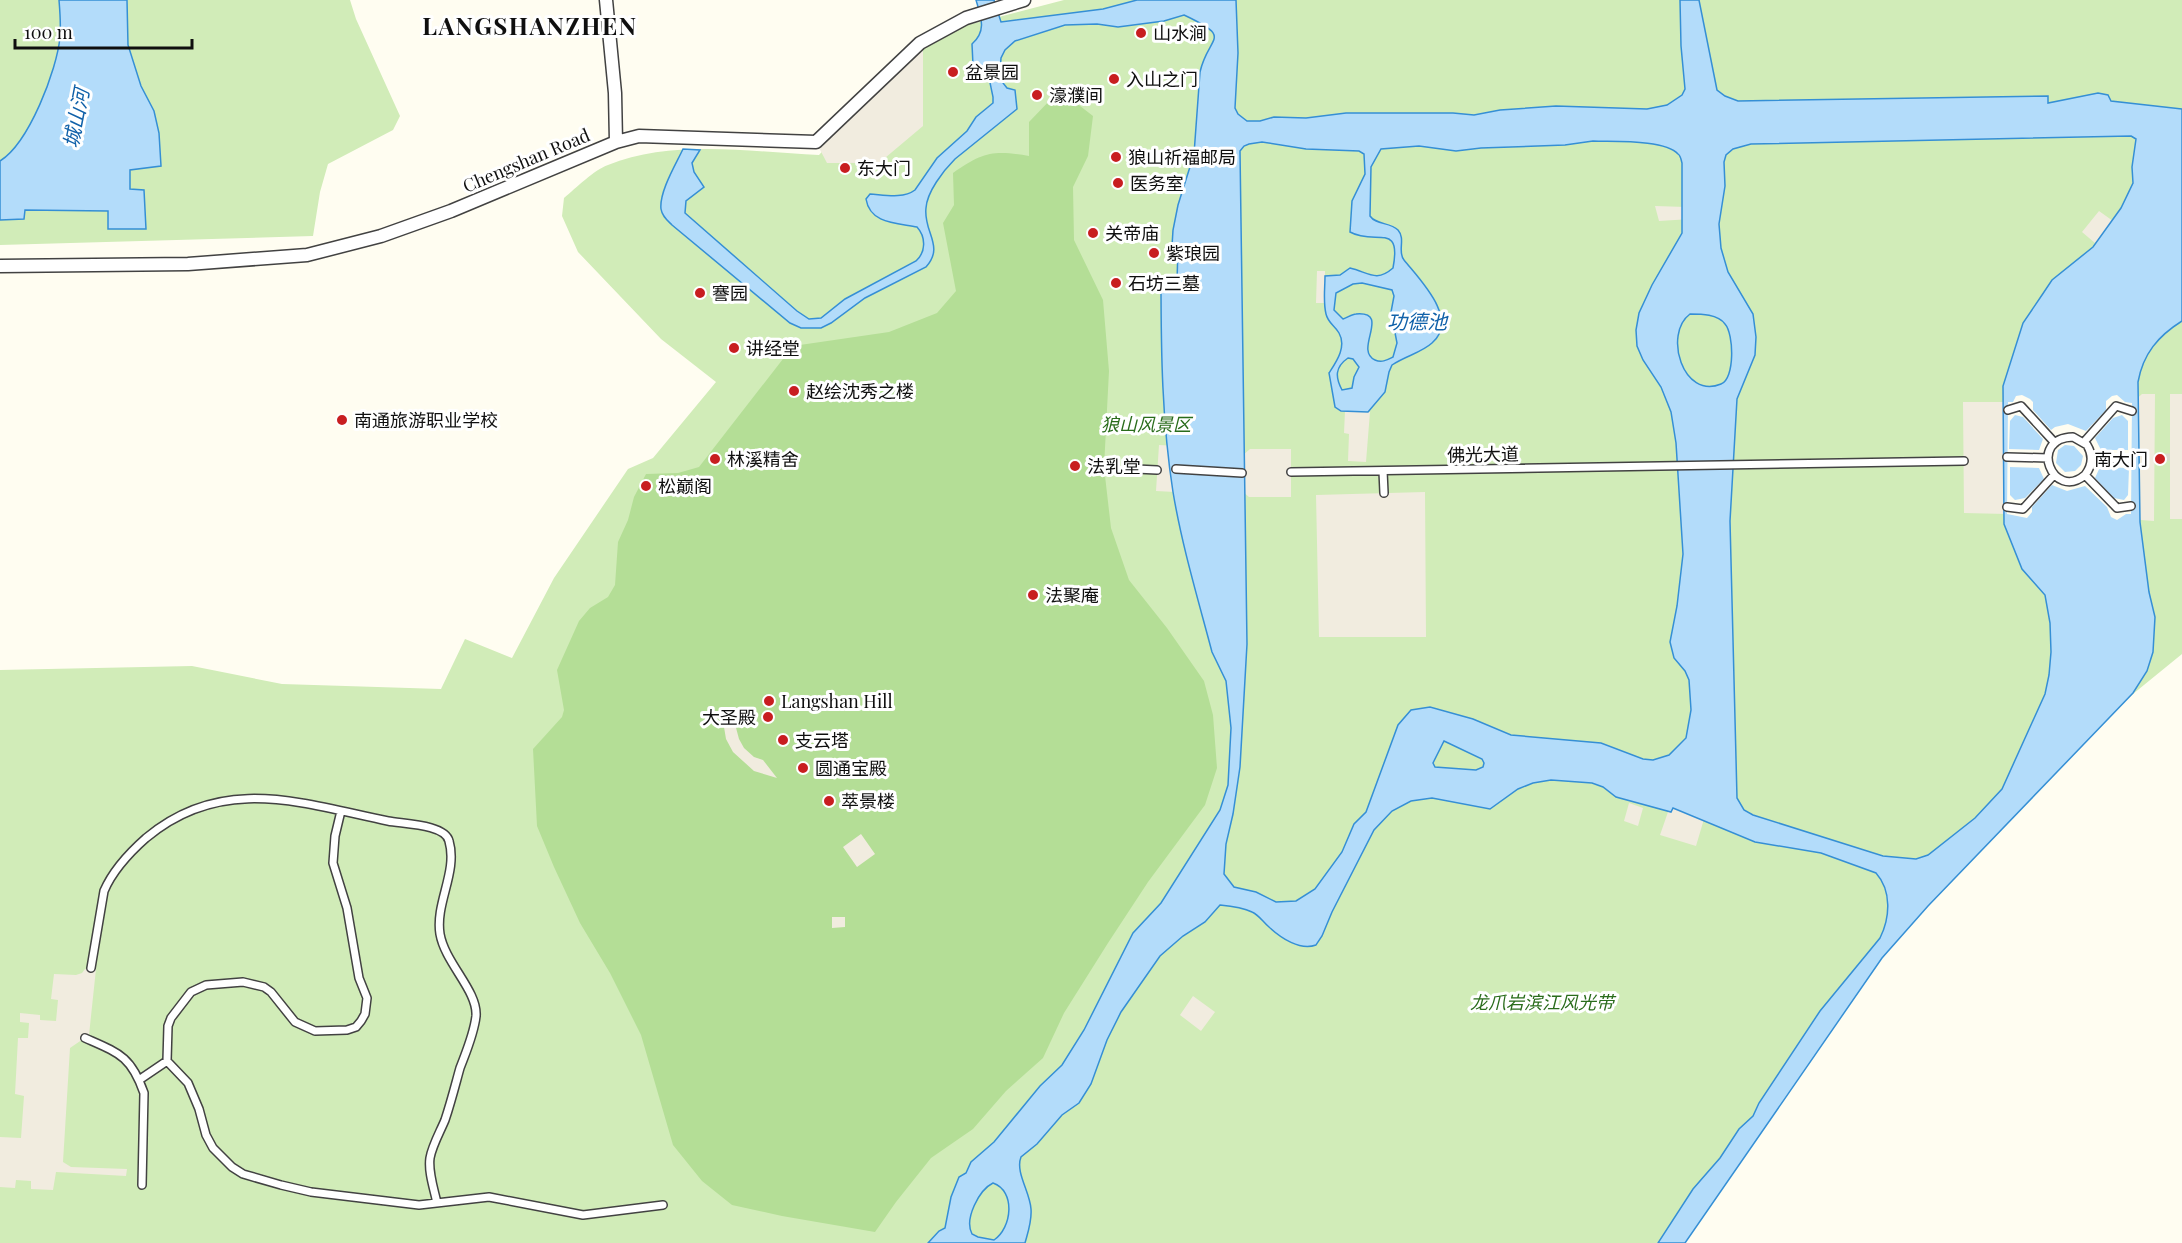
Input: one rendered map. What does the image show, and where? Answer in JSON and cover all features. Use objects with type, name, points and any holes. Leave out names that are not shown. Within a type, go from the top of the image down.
[{"type":"street","points":[[606,0],[615,93],[616,142]]},
{"type":"street","name":"Chengshan Road","points":[[0,266],[188,264],[307,255],[381,236],[451,211],[616,142],[639,136],[816,142],[920,43],[966,18],[1024,0]]},
{"type":"street","points":[[2008,410],[2021,406],[2055,442]]},
{"type":"street","points":[[2084,442],[2116,406],[2132,411]]},
{"type":"street","points":[[2066,437],[2073,437],[2084,442],[2091,451],[2092,458],[2091,466],[2085,475],[2070,481],[2054,475],[2048,458],[2055,442],[2066,437]]},
{"type":"street","points":[[2007,458],[2048,458]]},
{"type":"street","points":[[2092,458],[2131,459]]},
{"type":"street","name":"佛光大道","points":[[1291,472],[1964,461]]},
{"type":"street","points":[[1136,469],[1157,470]]},
{"type":"street","points":[[1176,469],[1242,473]]},
{"type":"street","points":[[1383,471],[1384,493]]},
{"type":"street","points":[[2007,507],[2023,509],[2054,475]]},
{"type":"street","points":[[2085,475],[2116,508],[2131,506]]},
{"type":"street","points":[[91,969],[104,891],[108,882],[117,867],[130,854],[160,826],[179,815],[226,801],[251,798],[291,800],[436,829],[445,833],[449,840],[450,870],[439,912],[439,925],[443,947],[472,996],[476,1015],[457,1079],[455,1094],[430,1158],[436,1203]]},
{"type":"street","points":[[341,811],[334,836],[333,862],[347,908],[359,978],[367,998],[365,1014],[356,1027],[347,1030],[315,1031],[295,1022],[264,987],[243,982],[206,985],[190,992],[171,1018],[168,1026],[167,1061],[188,1083],[199,1109],[206,1135],[213,1148],[232,1167],[243,1174],[311,1192],[419,1205],[489,1197],[583,1215],[663,1205]]},
{"type":"street","points":[[85,1038],[122,1055],[132,1065],[139,1080],[144,1093],[142,1185]]},
{"type":"street","points":[[139,1080],[167,1061]]},
{"type":"green space","points":[[0,0],[350,0],[356,19],[400,116],[393,130],[328,164],[320,192],[313,236],[0,245]]},
{"type":"green space","name":"狼山风景区","points":[[1064,0],[2182,0],[2182,654],[2128,698],[1938,871],[1669,1243],[0,1243],[0,670],[192,666],[282,684],[441,689],[465,639],[512,658],[554,578],[628,469],[653,458],[716,382],[661,339],[578,252],[562,216],[564,198],[603,167],[658,152],[712,149],[819,155],[857,113],[925,47],[956,28]]},
{"type":"green space","points":[[1053,97],[1071,99],[1093,116],[1088,156],[1073,187],[1074,240],[1103,300],[1109,371],[1104,467],[1111,528],[1129,580],[1167,628],[1204,681],[1213,715],[1217,768],[1205,805],[1148,882],[1108,943],[1064,1013],[1043,1058],[1006,1091],[973,1129],[931,1158],[875,1232],[732,1205],[702,1181],[673,1145],[641,1035],[610,973],[580,923],[537,826],[533,749],[562,717],[564,710],[557,670],[579,621],[590,608],[608,597],[615,585],[618,542],[628,520],[634,497],[646,474],[678,473],[699,467],[793,346],[889,332],[937,313],[956,291],[943,223],[954,205],[953,173],[989,154],[1006,153],[1029,156],[1029,122]]},
{"type":"shaded area","points":[[920,43],[923,49],[923,126],[879,163],[827,163],[816,142]]},
{"type":"shaded area","points":[[1655,206],[1686,207],[1691,219],[1659,221]]},
{"type":"shaded area","points":[[2099,211],[2113,221],[2095,243],[2082,232]]},
{"type":"shaded area","points":[[1317,271],[1325,271],[1325,303],[1316,303]]},
{"type":"shaded area","points":[[2142,394],[2155,394],[2154,521],[2141,520],[2131,513],[2132,403]]},
{"type":"shaded area","points":[[2170,394],[2182,394],[2182,519],[2170,519]]},
{"type":"shaded area","points":[[1963,402],[2008,402],[2007,514],[1964,513]]},
{"type":"shaded area","points":[[1345,411],[1370,412],[1366,462],[1348,461],[1349,434],[1344,433]]},
{"type":"shaded area","points":[[1159,445],[1178,446],[1175,492],[1156,491]]},
{"type":"shaded area","points":[[1250,449],[1291,449],[1291,497],[1249,497],[1242,491],[1242,456]]},
{"type":"shaded area","points":[[1425,492],[1426,637],[1319,637],[1316,495]]},
{"type":"shaded area","points":[[735,724],[744,748],[754,757],[763,760],[777,778],[754,771],[733,752],[726,739],[724,727]]},
{"type":"shaded area","points":[[1629,803],[1643,808],[1638,826],[1624,821]]},
{"type":"shaded area","points":[[1673,808],[1704,819],[1696,846],[1660,835],[1668,812],[1671,812]]},
{"type":"shaded area","points":[[861,834],[875,854],[857,867],[843,847]]},
{"type":"shaded area","points":[[832,917],[845,917],[845,927],[832,928]]},
{"type":"shaded area","points":[[85,969],[96,969],[89,1035],[70,1048],[63,1162],[71,1167],[127,1169],[126,1176],[56,1172],[53,1190],[31,1189],[31,1181],[16,1180],[15,1188],[0,1187],[0,1137],[21,1138],[24,1096],[15,1094],[18,1038],[28,1038],[29,1023],[20,1022],[20,1013],[40,1015],[40,1020],[56,1021],[58,1000],[51,999],[54,974],[76,975]]},
{"type":"shaded area","points":[[1193,996],[1215,1012],[1201,1031],[1180,1015]]},
{"type":"water","name":"城山河","points":[[59,0],[127,0],[128,45],[141,86],[154,111],[159,133],[161,166],[130,170],[130,189],[144,190],[146,229],[108,229],[108,211],[25,210],[24,219],[0,220],[0,161],[21,139],[40,105],[47,86],[60,37]]},
{"type":"water","name":"功德池","points":[[976,0],[994,0],[1001,22],[1103,9],[1137,0],[1236,0],[1238,53],[1235,108],[1238,114],[1247,121],[1260,121],[1274,117],[1306,118],[1346,113],[1474,115],[1500,110],[1556,106],[1647,109],[1667,105],[1682,95],[1685,89],[1680,0],[1699,0],[1717,90],[1738,101],[2048,96],[2048,103],[2098,93],[2108,95],[2111,101],[2182,109],[2182,321],[2153,347],[2140,372],[2138,382],[2140,522],[2149,592],[2155,617],[2153,652],[2147,671],[2133,693],[1928,906],[1882,958],[1685,1243],[1658,1243],[1693,1189],[1720,1158],[1739,1129],[1753,1116],[1759,1103],[1820,1011],[1880,938],[1886,922],[1888,905],[1885,888],[1876,873],[1821,853],[1755,842],[1673,808],[1671,812],[1616,797],[1603,787],[1592,783],[1551,780],[1533,783],[1518,789],[1490,809],[1432,798],[1411,801],[1392,811],[1374,830],[1316,945],[1297,945],[1274,931],[1254,913],[1220,905],[1205,922],[1183,936],[1160,956],[1121,1012],[1107,1040],[1091,1084],[1079,1103],[1062,1115],[1037,1144],[1021,1157],[1021,1176],[1031,1209],[1025,1243],[928,1243],[945,1228],[951,1197],[959,1177],[966,1173],[971,1162],[994,1142],[1040,1086],[1062,1065],[1084,1030],[1133,933],[1161,903],[1220,810],[1228,785],[1231,728],[1226,681],[1212,652],[1173,492],[1166,439],[1161,334],[1161,281],[1177,282],[1178,247],[1172,246],[1173,230],[1178,205],[1194,154],[1200,72],[1214,34],[1200,23],[1184,15],[1164,21],[1118,27],[1097,24],[1065,25],[1015,41],[1005,50],[1001,58],[1000,72],[1007,88],[1015,90],[1017,109],[955,159],[932,189],[927,202],[926,217],[934,252],[926,267],[865,298],[821,328],[801,328],[790,323],[672,225],[662,214],[661,202],[669,178],[683,149],[700,150],[692,163],[694,172],[704,187],[686,201],[685,213],[809,319],[821,318],[845,299],[916,261],[922,253],[924,244],[917,227],[879,218],[873,213],[866,199],[870,194],[905,195],[915,190],[937,158],[967,131],[976,117],[993,103],[988,73],[973,65],[972,44],[980,34],[982,24]],"holes":[[[2131,136],[2136,139],[2132,167],[2133,183],[2121,208],[2093,247],[2052,280],[2023,323],[2003,386],[2004,524],[2022,569],[2045,595],[2050,623],[2051,652],[2045,694],[2002,789],[1975,818],[1928,855],[1916,859],[1883,856],[1753,815],[1744,810],[1737,798],[1730,521],[1737,399],[1755,355],[1756,337],[1753,314],[1728,272],[1721,248],[1719,224],[1725,186],[1724,162],[1726,155],[1733,149],[1751,144]],[[1593,141],[1638,142],[1671,149],[1681,158],[1682,233],[1652,285],[1639,313],[1636,330],[1637,346],[1643,360],[1661,387],[1671,412],[1676,443],[1683,554],[1670,642],[1674,658],[1689,680],[1691,710],[1686,738],[1669,755],[1653,760],[1643,759],[1601,743],[1511,735],[1473,719],[1430,707],[1411,710],[1398,725],[1366,812],[1354,824],[1342,852],[1315,889],[1296,901],[1276,902],[1256,892],[1234,887],[1224,874],[1226,844],[1240,767],[1247,644],[1240,151],[1244,146],[1262,142],[1306,149],[1359,151],[1364,154],[1365,174],[1352,201],[1350,232],[1359,236],[1390,240],[1394,245],[1395,254],[1393,268],[1377,276],[1350,268],[1340,275],[1325,276],[1324,300],[1327,317],[1339,333],[1342,344],[1340,354],[1329,373],[1335,407],[1341,411],[1368,412],[1385,392],[1392,365],[1432,343],[1442,323],[1439,311],[1427,288],[1402,257],[1401,237],[1398,230],[1370,216],[1371,167],[1381,149],[1419,146],[1456,151],[1565,145]],[[1362,283],[1392,290],[1394,296],[1391,312],[1397,343],[1393,357],[1380,361],[1369,355],[1372,325],[1371,319],[1366,315],[1356,314],[1343,319],[1334,310],[1336,293],[1353,284]],[[1690,314],[1709,315],[1722,321],[1728,329],[1732,356],[1726,380],[1721,384],[1708,386],[1696,383],[1687,374],[1681,362],[1678,336],[1682,323]],[[1348,358],[1353,359],[1359,367],[1352,388],[1342,390],[1337,377],[1341,365]],[[1444,741],[1482,759],[1484,763],[1483,767],[1476,770],[1435,767],[1433,763]],[[993,1183],[1000,1187],[1008,1201],[1008,1219],[1005,1227],[994,1240],[978,1237],[972,1234],[970,1228],[971,1213],[983,1192]]]},
{"type":"pier","points":[[2022,395],[2030,399],[2033,402],[2033,410],[2051,430],[2068,424],[2086,431],[2106,410],[2106,401],[2112,396],[2117,395],[2125,402],[2132,403],[2131,514],[2126,514],[2117,520],[2111,517],[2107,507],[2085,486],[2067,491],[2052,485],[2032,507],[2032,512],[2027,518],[2007,514],[2008,402],[2013,402],[2016,396]],"holes":[[[2015,415],[2023,417],[2043,439],[2039,450],[2009,449],[2010,421]],[[2122,415],[2128,421],[2128,450],[2101,450],[2095,438],[2113,418]],[[2065,445],[2074,446],[2083,456],[2081,465],[2075,471],[2065,472],[2056,463],[2058,450]],[[2010,467],[2039,468],[2044,479],[2025,498],[2015,500],[2010,495]],[[2100,467],[2129,468],[2128,495],[2124,500],[2114,498],[2095,478]]]},
{"type":"tunnel","points":[[2155,457],[2170,457]]},
{"type":"place","name":"山水涧","points":[[1141,33]]},
{"type":"place","name":"盆景园","points":[[953,72]]},
{"type":"place","name":"入山之门","points":[[1114,79]]},
{"type":"place","name":"濠濮间","points":[[1037,95]]},
{"type":"place","name":"狼山祈福邮局","points":[[1116,157]]},
{"type":"place","name":"东大门","points":[[845,168]]},
{"type":"place","name":"医务室","points":[[1118,183]]},
{"type":"place","name":"关帝庙","points":[[1093,233]]},
{"type":"place","name":"紫琅园","points":[[1154,253]]},
{"type":"place","name":"石坊三墓","points":[[1116,283]]},
{"type":"place","name":"謇园","points":[[700,293]]},
{"type":"place","name":"讲经堂","points":[[734,348]]},
{"type":"place","name":"赵绘沈秀之楼","points":[[794,391]]},
{"type":"place","name":"南通旅游职业学校","points":[[342,420]]},
{"type":"place","name":"林溪精舍","points":[[715,459]]},
{"type":"place","name":"南大门","points":[[2160,459]]},
{"type":"place","name":"法乳堂","points":[[1075,466]]},
{"type":"place","name":"松巅阁","points":[[646,486]]},
{"type":"place","name":"法聚庵","points":[[1033,595]]},
{"type":"place","name":"Langshan Hill","points":[[769,701]]},
{"type":"place","name":"大圣殿","points":[[768,717]]},
{"type":"place","name":"支云塔","points":[[783,740]]},
{"type":"place","name":"圆通宝殿","points":[[803,768]]},
{"type":"place","name":"萃景楼","points":[[829,801]]},
{"type":"district","name":"LANGSHANZHEN","points":[[530,25]]},
{"type":"park label","name":"龙爪岩滨江风光带","points":[[1542,1002]]}]
